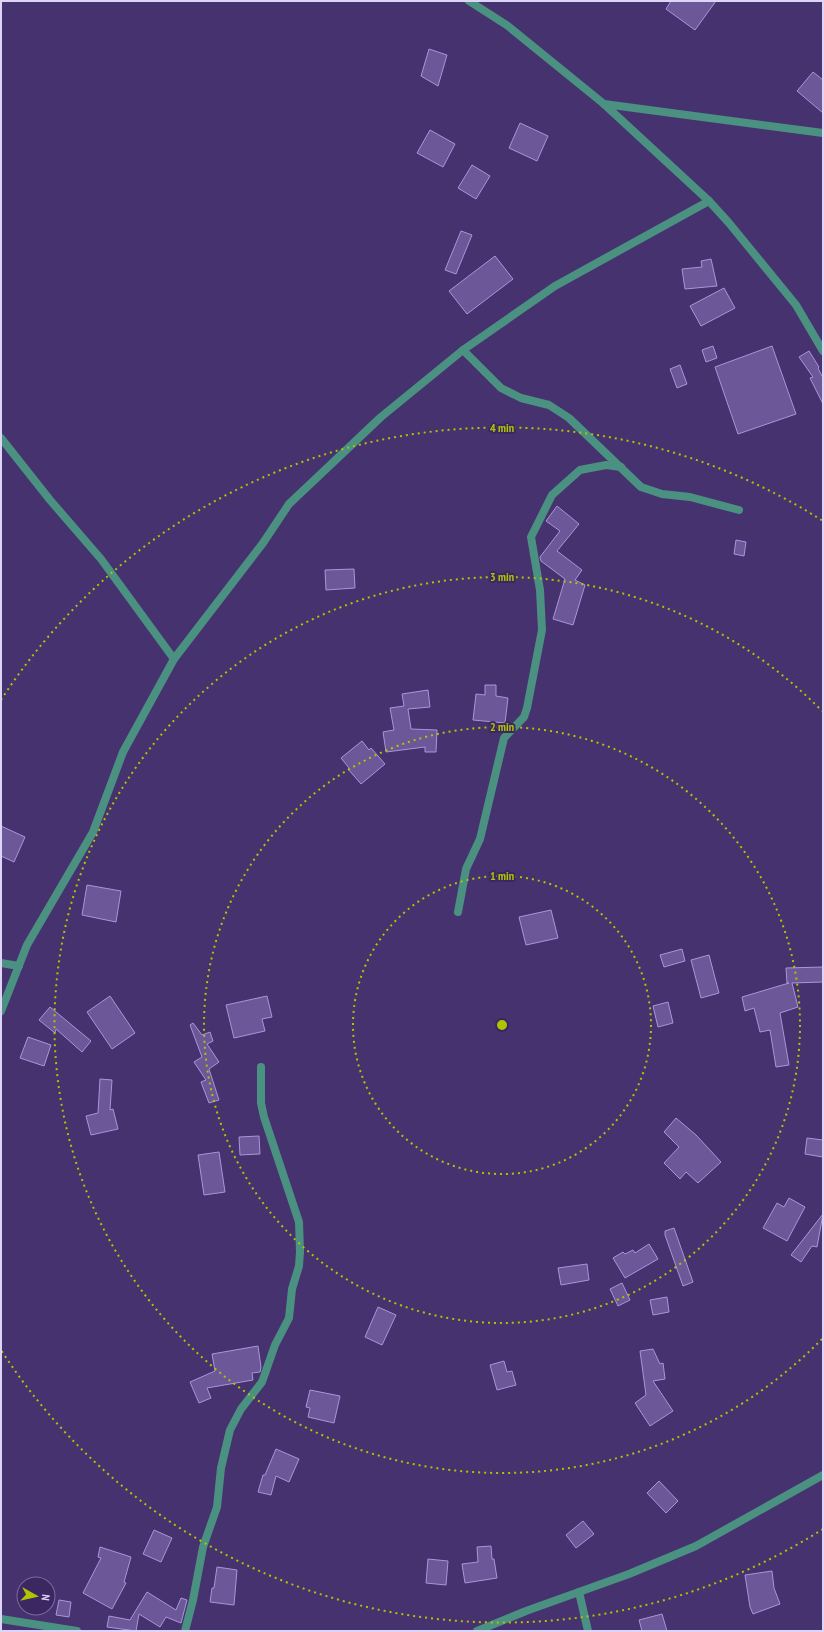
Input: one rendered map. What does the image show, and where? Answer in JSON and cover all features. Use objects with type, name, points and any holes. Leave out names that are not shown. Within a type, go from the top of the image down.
[{"type":"street","points":[[469,1],[508,26],[604,104],[709,202],[796,305],[823,350]]},
{"type":"street","points":[[604,104],[823,133]]},
{"type":"street","points":[[1,1011],[27,945],[93,832],[123,752],[174,659],[263,543],[288,504],[381,417],[463,350],[555,286],[709,202]]},
{"type":"street","points":[[463,350],[501,388],[521,398],[549,405],[569,418],[642,486],[662,494],[690,497],[739,510]]},
{"type":"street","points":[[1,438],[50,500],[101,559],[174,659]]},
{"type":"street","points":[[458,912],[466,869],[480,840],[504,738],[524,717],[527,708],[542,630],[540,590],[531,537],[552,495],[580,470],[606,465],[621,467]]},
{"type":"street","points":[[1,963],[19,966]]},
{"type":"street","points":[[185,1631],[196,1587],[203,1547],[217,1507],[221,1468],[230,1430],[241,1409],[262,1382],[275,1345],[289,1318],[292,1289],[299,1266],[299,1222],[264,1117],[261,1103],[260,1067]]},
{"type":"street","points":[[477,1631],[629,1574],[696,1546],[823,1475]]},
{"type":"street","points":[[579,1592],[588,1631]]},
{"type":"street","points":[[1,1619],[77,1631]]},
{"type":"building","points":[[671,1],[716,1],[695,30],[666,9]]},
{"type":"building","points":[[429,49],[447,55],[438,86],[421,76]]},
{"type":"building","points":[[813,72],[823,80],[823,113],[797,91]]},
{"type":"building","points":[[520,123],[548,136],[537,161],[509,148]]},
{"type":"building","points":[[430,130],[455,144],[443,167],[417,153]]},
{"type":"building","points":[[472,165],[490,176],[476,199],[458,188]]},
{"type":"building","points":[[461,231],[472,235],[456,274],[445,270]]},
{"type":"building","points":[[495,256],[513,279],[467,314],[449,291]]},
{"type":"building","points":[[711,259],[717,286],[685,289],[682,269],[702,267],[701,261]]},
{"type":"building","points":[[724,288],[735,308],[701,326],[690,306]]},
{"type":"building","points":[[713,346],[717,358],[706,362],[702,350]]},
{"type":"building","points":[[772,346],[796,414],[738,434],[715,367]]},
{"type":"building","points":[[809,351],[819,367],[818,368],[823,378],[823,404],[810,378],[813,377],[799,357]]},
{"type":"building","points":[[680,365],[687,384],[677,388],[670,369]]},
{"type":"building","points":[[557,506],[579,524],[557,551],[582,570],[575,580],[585,585],[573,625],[553,619],[565,579],[541,561],[540,557],[560,531],[546,521]]},
{"type":"building","points":[[736,540],[746,542],[744,556],[734,554]]},
{"type":"building","points":[[354,569],[355,588],[326,590],[325,570]]},
{"type":"building","points":[[485,685],[496,685],[496,696],[508,698],[505,723],[473,720],[476,694],[485,695]]},
{"type":"building","points":[[428,690],[430,707],[408,709],[411,729],[437,730],[436,752],[425,752],[425,747],[386,752],[383,732],[394,730],[390,708],[404,706],[402,694]]},
{"type":"building","points":[[362,741],[369,750],[371,748],[385,764],[361,784],[341,758]]},
{"type":"building","points":[[1,826],[25,837],[14,862],[1,856]]},
{"type":"building","points":[[87,885],[121,891],[116,922],[82,915]]},
{"type":"building","points":[[551,910],[558,938],[526,945],[519,917]]},
{"type":"building","points":[[682,949],[685,961],[664,967],[660,955]]},
{"type":"building","points":[[709,955],[719,993],[701,998],[691,960]]},
{"type":"building","points":[[823,967],[823,982],[792,983],[798,1007],[780,1013],[789,1065],[776,1067],[770,1030],[760,1032],[754,1008],[745,1011],[742,997],[789,983],[787,983],[786,968]]},
{"type":"building","points":[[110,996],[135,1033],[112,1049],[87,1012]]},
{"type":"building","points":[[267,996],[272,1017],[262,1019],[265,1031],[234,1038],[226,1005]]},
{"type":"building","points":[[668,1002],[673,1023],[658,1027],[653,1006]]},
{"type":"building","points":[[50,1007],[91,1041],[82,1052],[56,1029],[55,1033],[39,1020]]},
{"type":"building","points":[[193,1023],[202,1035],[210,1032],[213,1041],[207,1044],[219,1062],[209,1069],[219,1100],[209,1103],[201,1082],[206,1080],[194,1062],[202,1057],[190,1025]]},
{"type":"building","points":[[28,1037],[51,1045],[44,1066],[20,1058]]},
{"type":"building","points":[[100,1079],[112,1080],[110,1110],[113,1109],[118,1129],[91,1135],[86,1116],[98,1113]]},
{"type":"building","points":[[676,1118],[696,1135],[721,1162],[698,1183],[686,1172],[680,1179],[664,1163],[679,1147],[664,1132]]},
{"type":"building","points":[[259,1136],[260,1154],[240,1155],[239,1137]]},
{"type":"building","points":[[807,1138],[823,1140],[823,1157],[805,1154]]},
{"type":"building","points":[[219,1152],[225,1192],[204,1195],[198,1155]]},
{"type":"building","points":[[789,1198],[805,1207],[787,1241],[763,1228],[777,1203],[784,1207]]},
{"type":"building","points":[[823,1214],[817,1247],[812,1246],[801,1262],[791,1255]]},
{"type":"building","points":[[674,1228],[693,1282],[683,1286],[665,1235],[665,1231]]},
{"type":"building","points":[[649,1244],[658,1259],[625,1278],[613,1258],[623,1252],[625,1254],[633,1250],[635,1253]]},
{"type":"building","points":[[587,1264],[589,1280],[561,1285],[558,1268]]},
{"type":"building","points":[[622,1283],[630,1300],[618,1306],[610,1289]]},
{"type":"building","points":[[667,1297],[669,1312],[653,1315],[650,1300]]},
{"type":"building","points":[[378,1307],[396,1315],[382,1345],[365,1337]]},
{"type":"building","points":[[258,1346],[261,1367],[260,1372],[252,1373],[253,1380],[207,1388],[211,1398],[199,1403],[190,1382],[215,1371],[212,1354]]},
{"type":"building","points":[[653,1349],[660,1364],[663,1363],[665,1379],[653,1381],[673,1411],[650,1426],[635,1403],[646,1395],[640,1351]]},
{"type":"building","points":[[504,1361],[507,1372],[512,1371],[516,1385],[497,1390],[490,1365]]},
{"type":"building","points":[[310,1390],[340,1396],[334,1423],[308,1417],[310,1408],[306,1407]]},
{"type":"building","points":[[276,1449],[299,1459],[289,1482],[276,1476],[271,1495],[258,1492],[263,1475],[265,1475]]},
{"type":"building","points":[[659,1481],[678,1501],[666,1513],[647,1493]]},
{"type":"building","points":[[583,1521],[594,1534],[576,1548],[566,1535]]},
{"type":"building","points":[[154,1530],[172,1538],[161,1562],[143,1554]]},
{"type":"building","points":[[491,1546],[492,1559],[494,1559],[497,1578],[465,1583],[462,1564],[478,1562],[477,1547]]},
{"type":"building","points":[[100,1547],[131,1557],[124,1582],[126,1583],[112,1609],[83,1593],[101,1558],[98,1557]]},
{"type":"building","points":[[428,1559],[448,1561],[446,1585],[426,1583]]},
{"type":"building","points":[[217,1567],[237,1570],[234,1605],[210,1602]]},
{"type":"building","points":[[772,1571],[774,1588],[780,1604],[753,1614],[750,1607],[745,1575]]},
{"type":"building","points":[[147,1592],[176,1610],[181,1598],[187,1600],[181,1623],[166,1617],[160,1627],[139,1614],[136,1631],[107,1627],[109,1616],[130,1620]]},
{"type":"building","points":[[59,1600],[71,1602],[69,1617],[56,1615]]},
{"type":"building","points":[[662,1614],[667,1631],[642,1631],[639,1620]]}]
